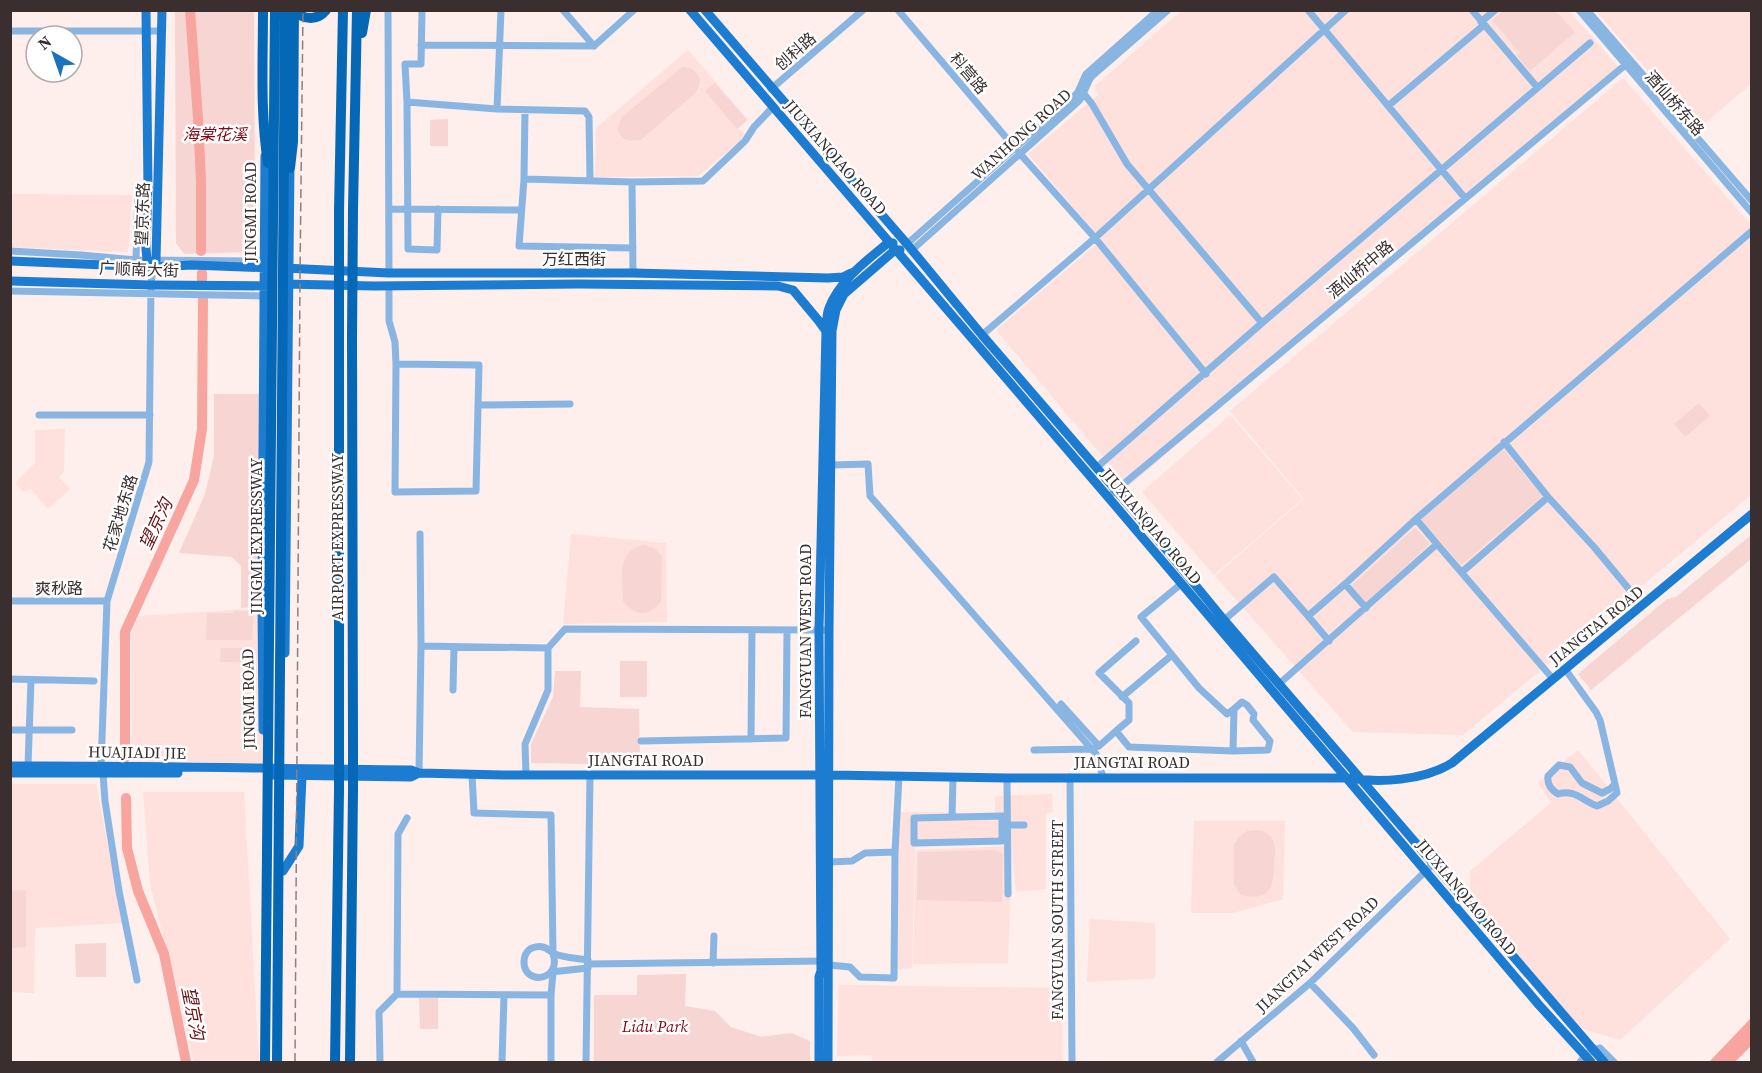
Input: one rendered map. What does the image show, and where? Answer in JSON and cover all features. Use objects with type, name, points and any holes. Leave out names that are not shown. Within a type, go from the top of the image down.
[{"type":"highway","points":[[265,10],[263,105],[265,142],[273,186]]},
{"type":"highway","name":"JINGMI EXPRESSWAY","points":[[265,1062],[275,10]]},
{"type":"highway","name":"JINGMI EXPRESSWAY","points":[[280,1062],[278,1048],[285,10]]},
{"type":"highway","points":[[285,185],[292,159],[293,142],[292,10]]},
{"type":"highway","points":[[292,10],[298,16],[311,19],[317,18],[326,10]]},
{"type":"highway","name":"AIRPORT EXPRESSWAY","points":[[336,1062],[339,791],[339,211],[343,10]]},
{"type":"highway","name":"AIRPORT EXPRESSWAY","points":[[350,1062],[353,789],[352,338],[357,10]]},
{"type":"highway","points":[[357,60],[366,10]]},
{"type":"main road","name":"望京东路","points":[[146,10],[152,262]]},
{"type":"main road","name":"望京东路","points":[[152,262],[162,10]]},
{"type":"main road","name":"JINGMI ROAD","points":[[265,10],[266,291],[262,601],[265,1062]]},
{"type":"main road","points":[[280,1062],[292,10]]},
{"type":"main road","name":"JIUXIANQIAO ROAD","points":[[690,10],[1347,778],[1429,867]]},
{"type":"main road","name":"JIUXIANQIAO ROAD","points":[[705,10],[1361,780],[1429,867],[1587,1058],[1604,1062]]},
{"type":"main road","points":[[892,246],[909,247]]},
{"type":"main road","name":"FANGYUAN WEST ROAD","points":[[828,1062],[824,630],[826,332],[828,310],[839,289],[856,270],[892,246]]},
{"type":"main road","name":"FANGYUAN WEST ROAD","points":[[824,630],[831,465],[832,331],[836,310],[844,294],[892,246]]},
{"type":"main road","name":"广顺南大街","points":[[10,261],[114,266],[152,262],[192,266],[244,267],[265,264],[290,268]]},
{"type":"main road","points":[[114,266],[119,271],[119,277],[115,283]]},
{"type":"main road","points":[[190,286],[185,279],[185,272],[192,266]]},
{"type":"main road","points":[[244,267],[249,274],[244,286]]},
{"type":"main road","name":"万红西街","points":[[290,268],[389,273],[633,273],[828,278],[843,277],[856,270]]},
{"type":"main road","name":"广顺南大街","points":[[10,281],[115,283],[151,290],[190,286],[244,286],[266,291],[290,283]]},
{"type":"main road","name":"万红西街","points":[[290,283],[389,286],[578,284],[778,286],[793,290],[819,320],[826,332]]},
{"type":"main road","name":"JIANGTAI ROAD","points":[[284,772],[411,770],[419,773],[472,774],[1347,778],[1361,780],[1410,777],[1443,768],[1452,763],[1752,514]]},
{"type":"main road","name":"HUAJIADI JIE","points":[[10,766],[102,770],[284,772]]},
{"type":"main road","name":"HUAJIADI JIE","points":[[10,773],[102,770]]},
{"type":"main road","name":"JIANGTAI ROAD","points":[[284,772],[302,776],[411,777],[419,773]]},
{"type":"main road","name":"FANGYUAN WEST ROAD","points":[[819,1062],[819,976],[827,963],[830,862],[825,775]]},
{"type":"main road","points":[[283,871],[299,846],[302,776]]},
{"type":"street","points":[[388,10],[389,273]]},
{"type":"street","points":[[422,10],[421,64],[405,64],[408,249],[437,250],[438,209]]},
{"type":"street","points":[[497,109],[501,10]]},
{"type":"street","points":[[563,10],[594,46]]},
{"type":"street","name":"创科路","points":[[771,88],[863,10]]},
{"type":"street","name":"科营路","points":[[898,10],[1095,238],[1206,374]]},
{"type":"street","name":"WANHONG ROAD","points":[[909,247],[1070,101],[1078,92],[1086,74],[1158,10]]},
{"type":"street","name":"WANHONG ROAD","points":[[1017,150],[1080,101],[1092,76],[1168,10]]},
{"type":"street","points":[[1308,10],[1465,198]]},
{"type":"street","points":[[982,335],[1149,190],[1346,10]]},
{"type":"street","points":[[1472,10],[1537,87]]},
{"type":"street","points":[[1388,106],[1495,10]]},
{"type":"street","name":"酒仙桥东路","points":[[1578,10],[1752,201]]},
{"type":"street","name":"酒仙桥东路","points":[[1587,10],[1752,213]]},
{"type":"street","points":[[421,45],[594,46],[632,11]]},
{"type":"street","points":[[10,31],[162,31]]},
{"type":"street","points":[[1096,468],[1590,43]]},
{"type":"street","name":"酒仙桥中路","points":[[1108,497],[1628,63]]},
{"type":"street","points":[[1084,94],[1127,164],[1262,323]]},
{"type":"street","points":[[407,102],[497,109],[585,111],[590,117],[590,180]]},
{"type":"street","points":[[524,179],[703,181],[745,141],[754,127],[773,107]]},
{"type":"street","points":[[525,110],[524,179],[519,246],[633,248]]},
{"type":"street","points":[[632,182],[633,273]]},
{"type":"street","points":[[136,260],[138,188]]},
{"type":"street","points":[[389,209],[521,210]]},
{"type":"street","points":[[1308,616],[1504,442],[1752,231]]},
{"type":"street","points":[[10,251],[152,262],[265,264]]},
{"type":"street","name":"花家地东路","points":[[137,980],[119,891],[102,770],[107,602],[149,462],[152,262]]},
{"type":"street","points":[[389,286],[389,321],[395,342],[396,364],[395,492],[476,491],[479,365],[396,364]]},
{"type":"street","points":[[10,291],[266,291]]},
{"type":"street","points":[[478,405],[570,404]]},
{"type":"street","points":[[39,415],[150,415]]},
{"type":"street","points":[[1504,442],[1548,497],[1633,594]]},
{"type":"street","points":[[831,465],[868,464],[870,496],[1095,747]]},
{"type":"street","points":[[1462,572],[1548,497]]},
{"type":"street","points":[[1416,519],[1553,679]]},
{"type":"street","points":[[419,773],[422,646],[420,534]]},
{"type":"street","points":[[1279,684],[1437,544]]},
{"type":"street","points":[[1224,620],[1274,577],[1329,641]]},
{"type":"street","points":[[1116,731],[1129,747],[1268,750],[1270,741],[1253,720],[1254,714],[1247,705],[1242,702],[1227,714],[1199,688],[1142,617],[1181,584]]},
{"type":"street","points":[[1345,584],[1366,608]]},
{"type":"street","name":"爽秋路","points":[[10,601],[107,602]]},
{"type":"street","points":[[526,774],[525,744],[548,690],[548,648],[566,629],[824,630]]},
{"type":"street","points":[[751,739],[752,631]]},
{"type":"street","points":[[641,741],[786,738],[787,631]]},
{"type":"street","points":[[1034,750],[1095,747],[1129,720],[1129,703],[1099,673],[1136,641]]},
{"type":"street","points":[[422,646],[548,648]]},
{"type":"street","points":[[453,690],[454,647]]},
{"type":"street","points":[[1122,697],[1172,655]]},
{"type":"street","points":[[1565,669],[1600,720],[1616,784],[1617,793],[1608,801],[1597,806],[1577,794],[1565,792],[1558,794],[1551,789],[1548,776],[1559,765],[1570,767],[1582,783],[1602,793],[1616,784]]},
{"type":"street","points":[[10,679],[94,681]]},
{"type":"street","points":[[28,766],[31,680]]},
{"type":"street","points":[[1061,704],[1095,747],[1103,777]]},
{"type":"street","points":[[1233,751],[1234,709]]},
{"type":"street","points":[[10,730],[72,730]]},
{"type":"street","points":[[472,774],[474,813],[551,815],[555,963],[552,972],[551,995],[551,1062]]},
{"type":"street","points":[[586,1062],[590,775]]},
{"type":"street","points":[[588,964],[553,954],[545,947],[535,947],[527,952],[524,958],[524,965],[530,975],[535,977],[544,977],[552,972],[588,964],[827,963],[850,967],[860,977],[894,978],[898,776]]},
{"type":"street","points":[[952,817],[953,777]]},
{"type":"street","points":[[1007,777],[1008,894]]},
{"type":"street","name":"FANGYUAN SOUTH STREET","points":[[1070,777],[1072,1062]]},
{"type":"street","points":[[1002,816],[1002,841],[914,843],[914,818],[952,817],[1002,816]]},
{"type":"street","points":[[380,1062],[379,1012],[397,994],[398,834],[407,818]]},
{"type":"street","points":[[1008,825],[1024,825]]},
{"type":"street","points":[[830,862],[852,861],[865,853],[895,852]]},
{"type":"street","name":"JIANGTAI WEST ROAD","points":[[1217,1062],[1310,983],[1429,867]]},
{"type":"street","points":[[714,936],[714,963]]},
{"type":"street","points":[[1310,983],[1353,1028],[1374,1055]]},
{"type":"street","points":[[397,994],[551,995]]},
{"type":"street","points":[[502,1062],[504,995]]},
{"type":"street","points":[[1241,1041],[1253,1062]]},
{"type":"street","points":[[1587,1058],[1600,1048],[1614,1062]]},
{"type":"shaded area","points":[[1181,11],[1569,11],[1618,67],[1128,487],[996,330],[1101,240],[1028,154],[1098,95],[1095,86]]},
{"type":"shaded area","points":[[1596,11],[1751,11],[1751,84],[1698,129]]},
{"type":"shaded area","points":[[688,50],[748,120],[738,128],[745,134],[738,144],[698,176],[595,177],[596,128]]},
{"type":"shaded area","points":[[1623,78],[1751,225],[1751,495],[1463,735],[1353,732],[1215,576],[1304,499],[1230,411]]},
{"type":"shaded area","points":[[11,194],[132,195],[128,252],[11,247]]},
{"type":"shaded area","points":[[1230,415],[1302,499],[1214,575],[1142,492]]},
{"type":"shaded area","points":[[65,429],[64,471],[59,477],[70,489],[48,509],[31,489],[23,492],[15,483],[35,463],[35,430]]},
{"type":"shaded area","points":[[571,534],[666,543],[667,622],[563,624]]},
{"type":"shaded area","points":[[264,608],[265,763],[132,762],[131,635],[138,616]]},
{"type":"shaded area","points":[[1578,750],[1730,939],[1620,1040],[1580,1028],[1470,898],[1470,871],[1551,803],[1538,783]]},
{"type":"shaded area","points":[[11,784],[96,784],[123,923],[35,928],[34,993],[11,992]]},
{"type":"shaded area","points":[[143,792],[244,792],[259,1062],[194,1062],[150,884]]},
{"type":"shaded area","points":[[1052,794],[1053,812],[1046,813],[1046,889],[1016,892],[1012,849],[1008,963],[913,964],[916,850],[1012,846],[1012,844],[915,847],[912,968],[896,970],[899,812],[995,813],[995,796]]},
{"type":"shaded area","points":[[1194,821],[1285,821],[1283,899],[1233,913],[1191,913]]},
{"type":"shaded area","points":[[1090,919],[1155,923],[1155,978],[1087,982]]},
{"type":"shaded area","points":[[839,985],[1062,988],[1062,1062],[872,1062],[872,1055],[837,1056]]},
{"type":"shaded area","points":[[1751,1018],[1751,1046],[1735,1062],[1709,1062]]},
{"type":"green space","name":"海棠花溪","points":[[175,11],[254,11],[255,228],[249,228],[248,252],[184,254],[176,243]]},
{"type":"green space","points":[[1503,11],[1556,11],[1575,32],[1530,71],[1517,56],[1520,53],[1492,20]]},
{"type":"green space","points":[[682,67],[692,69],[700,79],[695,93],[642,139],[630,140],[621,136],[618,128],[623,116]]},
{"type":"green space","points":[[715,83],[747,120],[737,129],[705,91]]},
{"type":"green space","points":[[448,119],[448,146],[430,146],[430,120]]},
{"type":"green space","points":[[214,394],[269,394],[265,606],[241,608],[241,566],[232,557],[179,553],[205,494],[214,456]]},
{"type":"green space","points":[[1699,403],[1710,416],[1685,437],[1674,424]]},
{"type":"green space","points":[[1503,449],[1543,496],[1461,565],[1421,519]]},
{"type":"green space","points":[[1415,528],[1430,544],[1365,603],[1350,587]]},
{"type":"green space","points":[[1751,535],[1751,559],[1591,690],[1578,674],[1667,599],[1676,597]]},
{"type":"green space","points":[[644,545],[654,548],[662,556],[661,602],[651,610],[642,613],[632,610],[623,601],[622,575],[628,553]]},
{"type":"green space","points":[[234,611],[254,611],[252,640],[206,640],[207,613],[234,613]]},
{"type":"green space","points":[[221,648],[251,648],[251,662],[220,662]]},
{"type":"green space","points":[[620,661],[647,661],[647,697],[620,697]]},
{"type":"green space","points":[[555,671],[581,671],[580,707],[639,709],[640,765],[531,763],[531,744],[553,697]]},
{"type":"green space","points":[[1247,831],[1262,831],[1273,840],[1275,845],[1274,870],[1269,890],[1265,894],[1251,897],[1241,895],[1234,885],[1234,844]]},
{"type":"green space","points":[[995,850],[1003,854],[1002,902],[917,900],[918,852]]},
{"type":"green space","points":[[26,890],[26,947],[11,948],[11,891]]},
{"type":"green space","points":[[106,943],[106,977],[76,977],[75,944]]},
{"type":"green space","name":"Lidu Park","points":[[686,974],[685,1006],[715,1011],[731,1027],[761,1037],[791,1033],[810,1041],[810,1062],[594,1062],[594,995],[637,995],[637,975]]},
{"type":"green space","points":[[419,998],[438,998],[438,1029],[420,1029]]},
{"type":"waterway","name":"望京沟","points":[[190,10],[201,181],[201,251]]},
{"type":"waterway","name":"望京沟","points":[[202,273],[202,281]]},
{"type":"waterway","name":"望京沟","points":[[125,758],[125,632],[194,480],[202,429],[203,299]]},
{"type":"waterway","name":"望京沟","points":[[126,798],[127,848],[138,891],[164,954],[186,1062]]},
{"type":"railway","points":[[295,1062],[303,10]]}]
